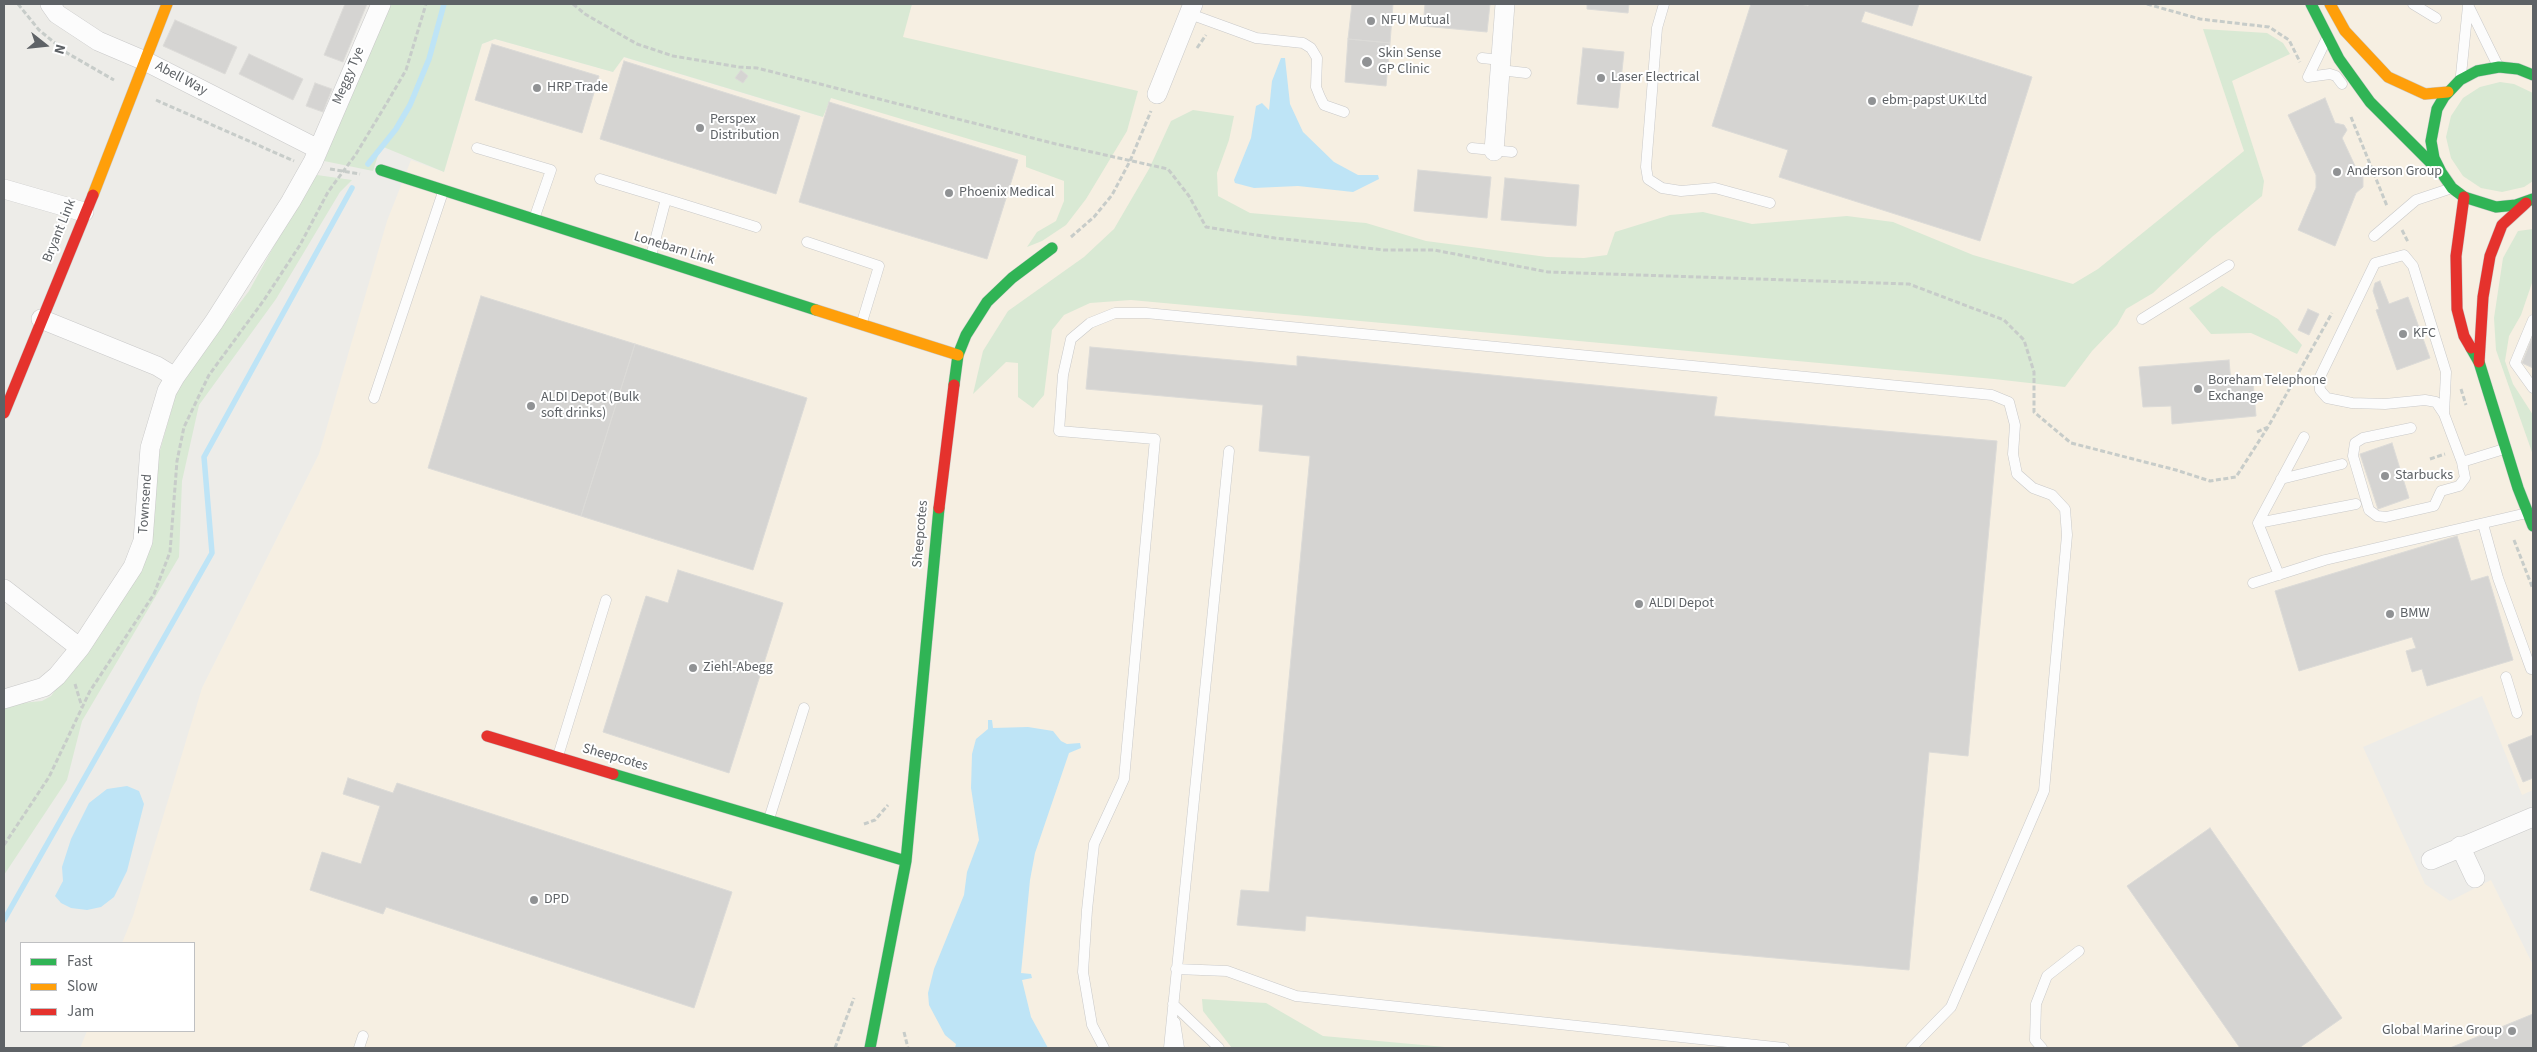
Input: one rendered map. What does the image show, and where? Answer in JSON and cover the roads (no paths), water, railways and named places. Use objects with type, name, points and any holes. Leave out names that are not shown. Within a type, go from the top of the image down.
[{"type":"street","name":"Abell Way","points":[[50,4],[58,14],[98,41],[145,60],[318,149]]},
{"type":"street","points":[[145,60],[167,4]]},
{"type":"street","name":"Meggy Tye","points":[[318,149],[381,4]]},
{"type":"street","points":[[1503,152],[1500,65],[1505,4]]},
{"type":"street","points":[[2311,4],[2339,59],[2370,102],[2441,172],[2452,188],[2481,204],[2496,207],[2530,201]]},
{"type":"street","points":[[2330,4],[2346,31],[2368,59],[2388,77],[2425,94],[2448,92]]},
{"type":"street","points":[[1157,94],[1191,9]]},
{"type":"street","name":"Bryant Link","points":[[4,413],[84,212],[135,91],[145,60]]},
{"type":"street","points":[[2441,172],[2432,150],[2431,132],[2437,109],[2448,92],[2460,80],[2477,71],[2533,61]]},
{"type":"street","points":[[2503,67],[2533,75]]},
{"type":"street","name":"Townsend","points":[[4,699],[44,687],[57,676],[80,648],[133,567],[143,541],[150,448],[167,392],[175,377],[255,260],[291,201],[318,149]]},
{"type":"street","name":"Lonebarn Link","points":[[382,170],[534,221],[958,355]]},
{"type":"street","points":[[4,189],[84,212]]},
{"type":"street","points":[[2464,196],[2456,256],[2457,309],[2464,336],[2479,362],[2505,448],[2533,526]]},
{"type":"street","points":[[2479,362],[2483,297],[2490,256],[2502,225],[2530,201]]},
{"type":"street","name":"Sheepcotes","points":[[870,1048],[906,862],[940,485],[958,355],[966,335],[987,302],[1012,278],[1052,248]]},
{"type":"street","points":[[41,319],[157,366],[175,377]]},
{"type":"street","points":[[4,589],[80,648]]},
{"type":"street","name":"Sheepcotes","points":[[487,736],[906,862]]},
{"type":"street","points":[[2431,860],[2460,846],[2533,817]]},
{"type":"street","points":[[2460,846],[2475,878]]},
{"type":"lane","points":[[1664,4],[1657,28],[1646,167],[1648,180],[1662,188],[1681,191],[1716,188],[1770,203]]},
{"type":"lane","points":[[2413,4],[2436,18]]},
{"type":"lane","points":[[2470,4],[2503,67]]},
{"type":"lane","points":[[2460,80],[2470,4]]},
{"type":"lane","points":[[1191,9],[1211,23],[1256,38],[1302,43],[1311,48],[1317,58],[1316,87],[1324,105],[1344,112]]},
{"type":"lane","points":[[2328,36],[2308,77],[2330,74],[2336,76],[2352,97],[2370,102]]},
{"type":"lane","points":[[1482,58],[1526,73]]},
{"type":"lane","points":[[477,148],[551,170],[534,221]]},
{"type":"lane","points":[[1472,148],[1503,152]]},
{"type":"lane","points":[[600,178],[756,227]]},
{"type":"lane","points":[[2374,236],[2416,200],[2452,188]]},
{"type":"lane","points":[[374,398],[443,191]]},
{"type":"lane","points":[[650,257],[666,199]]},
{"type":"lane","points":[[807,242],[879,266],[862,324]]},
{"type":"lane","points":[[2411,428],[2363,438],[2355,443],[2353,456],[2369,510],[2377,516],[2386,517],[2434,506],[2441,491],[2459,486],[2465,478],[2462,462],[2444,414],[2436,402],[2425,400],[2385,404],[2339,402],[2327,398],[2320,390],[2320,379],[2375,264],[2404,255],[2413,266],[2446,372],[2444,414]]},
{"type":"lane","points":[[2142,319],[2229,265]]},
{"type":"lane","points":[[1104,1048],[1092,1025],[1083,972],[1087,910],[1094,844],[1124,779],[1154,438],[1059,431],[1064,375],[1070,339],[1090,323],[1115,313],[1146,313],[1992,395],[2009,402],[2015,425],[2013,454],[2017,474],[2033,488],[2052,495],[2065,509],[2067,535],[2044,791],[1951,1007],[1911,1048]]},
{"type":"lane","points":[[2533,320],[2515,363],[2533,388]]},
{"type":"lane","points":[[2526,365],[2533,378]]},
{"type":"lane","points":[[2258,523],[2304,436]]},
{"type":"lane","points":[[2462,462],[2505,448]]},
{"type":"lane","points":[[1169,1048],[1229,451]]},
{"type":"lane","points":[[2281,480],[2342,464]]},
{"type":"lane","points":[[2258,523],[2356,504]]},
{"type":"lane","points":[[2253,584],[2325,560],[2398,541],[2528,513]]},
{"type":"lane","points":[[2258,523],[2279,575]]},
{"type":"lane","points":[[2483,524],[2498,578],[2531,669]]},
{"type":"lane","points":[[558,757],[606,600]]},
{"type":"lane","points":[[2506,677],[2517,712]]},
{"type":"lane","points":[[769,820],[804,708]]},
{"type":"lane","points":[[2042,1048],[2035,1040],[2036,1004],[2047,976],[2078,951]]},
{"type":"lane","points":[[1176,968],[1227,972],[1296,996],[1784,1048]]},
{"type":"lane","points":[[1173,1004],[1179,1048]]},
{"type":"lane","points":[[1173,1004],[1219,1048]]},
{"type":"lane","points":[[359,1048],[363,1036]]},
{"type":"water","points":[[1281,58],[1285,58],[1290,104],[1303,132],[1334,162],[1358,175],[1378,175],[1379,179],[1353,192],[1298,186],[1254,188],[1235,183],[1234,180],[1251,138],[1256,106],[1262,103],[1269,110],[1272,81]]},
{"type":"water","points":[[988,720],[992,720],[993,728],[1028,727],[1053,731],[1061,741],[1067,744],[1080,743],[1081,748],[1069,753],[1035,853],[1030,880],[1021,973],[1031,974],[1032,978],[1022,980],[1031,1017],[1048,1048],[955,1048],[956,1044],[945,1035],[929,1005],[928,993],[934,969],[964,895],[967,872],[979,840],[971,788],[972,754],[976,739],[988,729]]},
{"type":"water","points":[[127,786],[139,791],[144,804],[127,871],[114,897],[101,907],[87,910],[71,908],[61,903],[55,896],[63,881],[62,867],[71,839],[89,803],[107,789]]},
{"type":"waterway","points":[[368,164],[396,129],[410,105],[429,59],[444,4]]},
{"type":"waterway","points":[[4,920],[212,553],[204,457],[352,188]]},
{"type":"place","name":"NFU Mutual","points":[[1371,21]]},
{"type":"place","name":"Skin Sense GP Clinic","points":[[1367,62]]},
{"type":"place","name":"Laser Electrical","points":[[1601,78]]},
{"type":"place","name":"HRP Trade","points":[[537,88]]},
{"type":"place","name":"ebm-papst UK Ltd","points":[[1872,101]]},
{"type":"place","name":"Perspex Distribution","points":[[700,128]]},
{"type":"place","name":"Anderson Group","points":[[2337,172]]},
{"type":"place","name":"Phoenix Medical","points":[[949,193]]},
{"type":"place","name":"KFC","points":[[2403,334]]},
{"type":"place","name":"Boreham Telephone Exchange","points":[[2198,389]]},
{"type":"place","name":"ALDI Depot (Bulk soft drinks)","points":[[531,406]]},
{"type":"place","name":"Starbucks","points":[[2385,476]]},
{"type":"place","name":"ALDI Depot","points":[[1639,604]]},
{"type":"place","name":"BMW","points":[[2390,614]]},
{"type":"place","name":"Ziehl-Abegg","points":[[693,668]]},
{"type":"place","name":"DPD","points":[[534,900]]},
{"type":"place","name":"Global Marine Group","points":[[2512,1031]]}]
